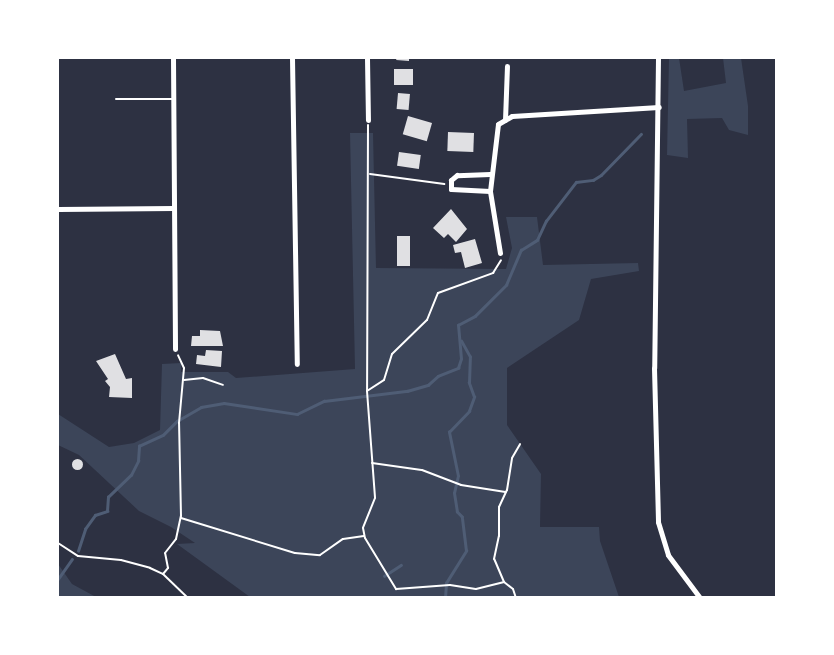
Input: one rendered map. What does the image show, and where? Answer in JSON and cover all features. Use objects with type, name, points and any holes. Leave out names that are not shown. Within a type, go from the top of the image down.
[{"type":"street","points":[[173,58],[175,349]]},
{"type":"street","points":[[292,58],[298,364]]},
{"type":"street","points":[[367,58],[368,120]]},
{"type":"street","points":[[658,58],[659,106],[654,358],[658,522],[668,555],[700,598]]},
{"type":"street","points":[[505,120],[507,66]]},
{"type":"street","points":[[500,253],[490,191],[490,174],[498,124],[512,116],[659,106]]},
{"type":"street","points":[[490,174],[457,175],[451,180],[451,189],[490,191]]},
{"type":"street","points":[[58,209],[174,208]]},
{"type":"lane","points":[[116,99],[174,99]]},
{"type":"path","points":[[368,120],[370,174],[367,391],[375,498],[364,528],[364,536],[370,552],[384,568],[389,580],[396,588],[405,590],[450,586],[476,589],[504,582]]},
{"type":"path","points":[[370,174],[440,184]]},
{"type":"path","points":[[367,391],[384,380],[392,354],[427,320],[438,293],[493,273],[501,261],[500,253]]},
{"type":"path","points":[[163,574],[168,568],[165,552],[176,539],[180,518],[179,423],[184,365],[175,349]]},
{"type":"path","points":[[184,380],[204,378],[223,385]]},
{"type":"path","points":[[516,598],[513,589],[504,582],[495,567],[494,558],[500,536],[500,507],[506,492],[512,458],[520,444]]},
{"type":"path","points":[[372,463],[437,474],[461,484],[506,492]]},
{"type":"path","points":[[180,518],[295,553],[320,555],[343,539],[364,536]]},
{"type":"path","points":[[58,543],[78,556],[121,560],[163,574],[188,598]]},
{"type":"shaded area","points":[[669,58],[679,58],[684,91],[726,83],[723,58],[741,58],[748,106],[748,135],[729,130],[722,118],[687,119],[688,158],[667,155]]},
{"type":"shaded area","points":[[350,133],[373,133],[376,268],[506,269],[512,248],[506,217],[537,217],[543,265],[638,263],[639,271],[591,279],[579,320],[507,368],[507,425],[541,474],[540,527],[599,527],[600,541],[619,597],[250,597],[177,544],[195,543],[171,527],[139,511],[79,455],[58,445],[58,414],[109,447],[134,443],[160,430],[162,364],[181,363],[181,372],[228,372],[236,378],[355,369]]},
{"type":"shaded area","points":[[58,564],[72,584],[96,597],[58,597]]},
{"type":"building","points":[[397,58],[409,58],[409,61],[396,60]]},
{"type":"building","points":[[394,69],[413,69],[413,85],[394,85]]},
{"type":"building","points":[[398,93],[410,94],[409,110],[397,109]]},
{"type":"building","points":[[408,116],[432,123],[427,141],[403,134]]},
{"type":"building","points":[[448,132],[474,133],[473,152],[447,151]]},
{"type":"building","points":[[399,152],[421,155],[419,169],[397,166]]},
{"type":"building","points":[[451,209],[467,229],[456,242],[448,234],[444,238],[433,228]]},
{"type":"building","points":[[397,236],[410,236],[410,266],[397,266]]},
{"type":"building","points":[[475,239],[482,263],[465,268],[461,252],[455,253],[453,245]]},
{"type":"building","points":[[200,330],[220,331],[223,346],[191,346],[192,336],[200,336]]},
{"type":"building","points":[[206,350],[222,351],[221,367],[196,364],[197,355],[205,356]]},
{"type":"building","points":[[115,354],[126,379],[132,378],[132,398],[109,397],[110,387],[105,381],[108,379],[96,361]]},
{"type":"building","points":[[75,459],[79,459],[82,464],[81,468],[75,469],[72,466],[72,462]]},
{"type":"waterway","points":[[78,551],[85,529],[95,515],[107,511],[108,497],[131,475],[138,461],[139,446],[163,435],[177,421],[201,407],[224,403],[297,414],[324,401],[407,391],[428,385],[438,376],[458,368],[461,359],[458,325],[475,316],[506,285],[521,250],[537,240],[546,221],[576,182],[593,180],[601,175],[641,134]]},
{"type":"waterway","points":[[445,598],[446,583],[466,551],[462,517],[457,512],[454,493],[458,476],[449,432],[469,411],[474,397],[469,383],[470,357],[461,341]]},
{"type":"waterway","points":[[58,579],[72,559]]},
{"type":"waterway","points":[[384,576],[401,565]]}]
